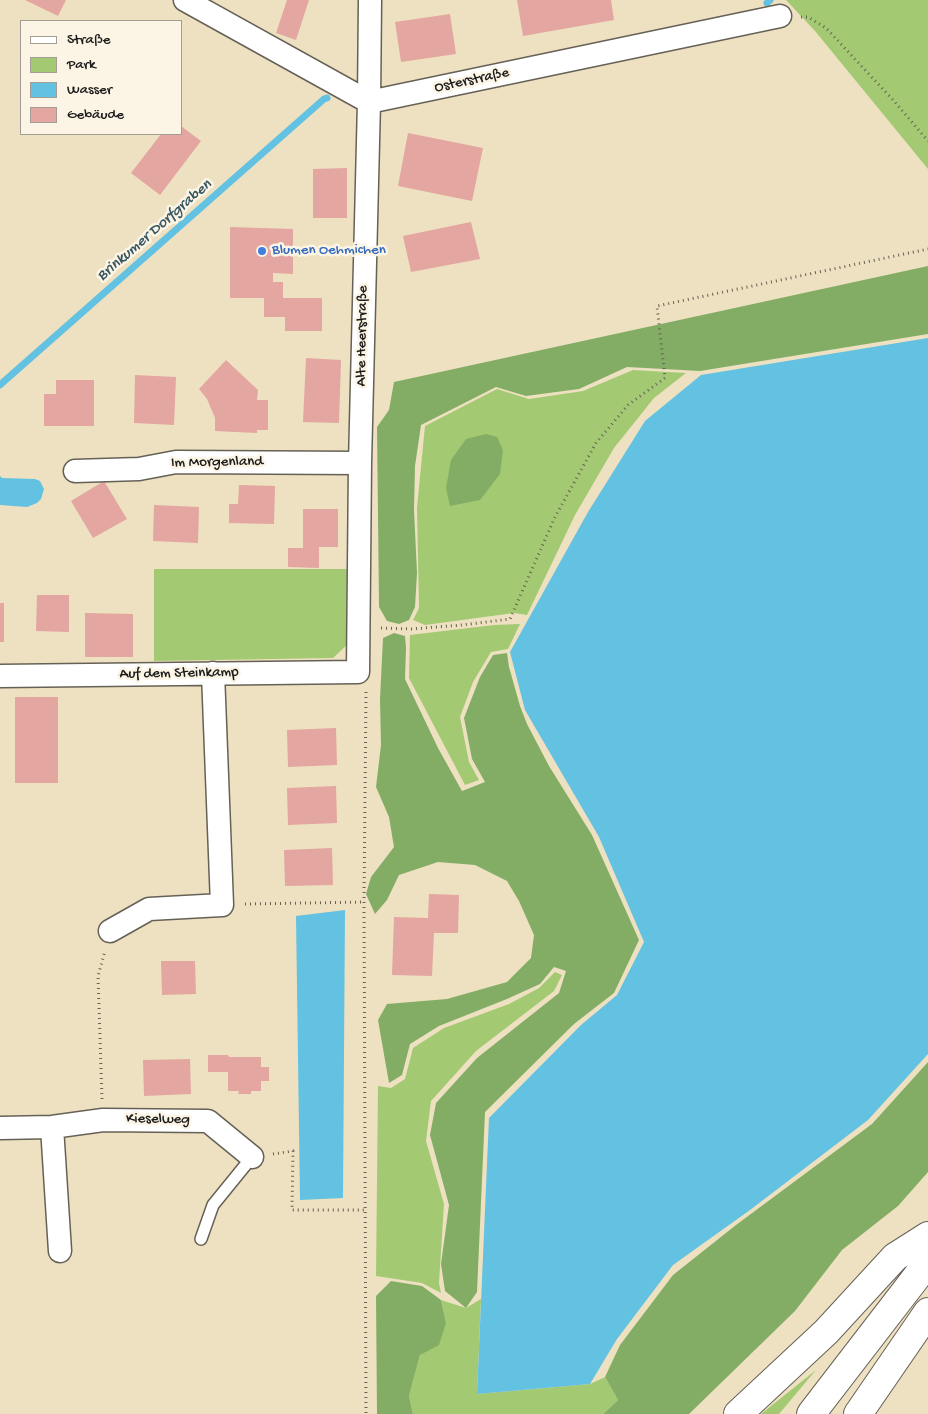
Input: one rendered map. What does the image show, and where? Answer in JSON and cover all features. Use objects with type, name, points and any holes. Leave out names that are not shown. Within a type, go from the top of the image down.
[{"type":"highway","points":[[738,1414],[826,1332],[895,1257],[928,1236]]},
{"type":"highway","points":[[811,1414],[928,1262]]},
{"type":"highway","points":[[858,1414],[928,1312]]},
{"type":"street","points":[[185,0],[369,102]]},
{"type":"street","name":"Alte Heerstraße","points":[[358,672],[360,463],[370,0]]},
{"type":"street","name":"Osterstraße","points":[[369,102],[780,16]]},
{"type":"street","name":"Im Morgenland","points":[[76,471],[138,469],[176,462],[360,463]]},
{"type":"street","name":"Auf dem Steinkamp","points":[[0,676],[358,672]]},
{"type":"street","points":[[110,931],[149,909],[222,905],[213,673]]},
{"type":"street","name":"Kieselweg","points":[[0,1128],[52,1127],[103,1120],[208,1121],[252,1157]]},
{"type":"street","points":[[52,1127],[60,1251]]},
{"type":"lane","points":[[201,1238],[212,1205],[252,1157]]},
{"type":"path","points":[[780,16],[808,18],[826,28],[928,140]]},
{"type":"path","points":[[359,630],[382,628],[411,629],[510,619],[555,517],[596,443],[628,405],[665,378],[658,306],[928,249]]},
{"type":"path","points":[[358,672],[366,693],[364,902],[366,1414]]},
{"type":"path","points":[[222,905],[364,902]]},
{"type":"path","points":[[103,1120],[98,976],[110,931]]},
{"type":"path","points":[[252,1157],[293,1151],[292,1210],[365,1210]]},
{"type":"green space","points":[[786,0],[928,0],[928,169],[815,31]]},
{"type":"green space","points":[[928,266],[928,334],[700,371],[627,367],[579,389],[526,396],[496,387],[421,425],[415,466],[414,510],[417,573],[415,607],[409,620],[399,624],[387,621],[379,607],[377,427],[389,410],[394,382]]},
{"type":"green space","points":[[633,370],[686,373],[654,398],[614,448],[575,515],[527,615],[514,613],[425,625],[413,620],[419,608],[417,508],[425,426],[497,389],[529,399],[583,391]]},
{"type":"green space","points":[[486,434],[497,437],[503,450],[500,474],[480,500],[450,506],[446,488],[451,460],[466,439]]},
{"type":"green space","points":[[154,569],[349,569],[349,643],[333,658],[154,661]]},
{"type":"green space","points":[[520,624],[508,649],[491,652],[473,682],[460,717],[469,762],[479,780],[465,785],[409,678],[410,635],[494,625]]},
{"type":"green space","points":[[394,633],[405,636],[405,679],[438,748],[462,791],[485,782],[472,759],[464,718],[480,677],[493,655],[507,653],[509,667],[527,724],[549,766],[592,835],[639,940],[614,993],[574,1024],[485,1112],[477,1292],[466,1308],[445,1291],[441,1264],[449,1205],[430,1135],[436,1103],[477,1058],[559,993],[566,971],[554,967],[540,984],[439,1026],[410,1044],[402,1075],[389,1083],[378,1020],[387,1004],[447,999],[507,982],[531,958],[534,935],[519,901],[507,881],[475,865],[438,862],[399,875],[387,900],[375,914],[366,894],[371,877],[394,847],[389,817],[376,787],[381,745],[380,699],[383,638]]},
{"type":"green space","points":[[555,972],[562,975],[554,991],[476,1051],[431,1101],[426,1141],[444,1204],[439,1283],[441,1293],[422,1283],[376,1276],[378,1086],[391,1088],[405,1079],[413,1048],[444,1028],[509,1004],[539,988]]},
{"type":"green space","points":[[928,1062],[928,1172],[898,1206],[842,1250],[795,1311],[689,1414],[603,1414],[618,1400],[605,1377],[620,1345],[673,1275],[736,1225],[872,1124]]},
{"type":"green space","points":[[391,1281],[422,1286],[441,1300],[446,1323],[439,1345],[420,1355],[409,1396],[413,1414],[377,1414],[376,1296]]},
{"type":"green space","points":[[481,1299],[477,1394],[590,1384],[605,1377],[618,1400],[603,1414],[413,1414],[409,1396],[420,1355],[446,1323],[441,1300],[466,1308]]},
{"type":"green space","points":[[816,1370],[779,1414],[761,1414]]},
{"type":"water","points":[[928,338],[928,1054],[868,1120],[750,1210],[673,1265],[617,1339],[590,1384],[477,1394],[489,1118],[581,1025],[617,995],[644,942],[599,837],[525,710],[510,652],[588,512],[645,421],[701,375]]},
{"type":"water","points":[[0,476],[2,478],[35,479],[40,481],[44,489],[41,499],[27,507],[0,505]]},
{"type":"water","points":[[345,910],[343,1198],[300,1200],[296,916]]},
{"type":"building","points":[[25,0],[66,0],[58,16]]},
{"type":"building","points":[[287,0],[309,0],[296,40],[276,33]]},
{"type":"building","points":[[517,0],[611,0],[614,20],[523,36]]},
{"type":"building","points":[[450,14],[456,54],[401,62],[395,22]]},
{"type":"building","points":[[182,127],[201,141],[160,195],[131,173],[160,135],[182,135]]},
{"type":"building","points":[[408,133],[483,148],[472,201],[398,186]]},
{"type":"building","points":[[347,168],[347,218],[313,218],[313,169]]},
{"type":"building","points":[[471,222],[480,259],[411,272],[403,236]]},
{"type":"building","points":[[230,227],[293,229],[293,274],[273,273],[273,282],[283,282],[283,298],[322,298],[322,331],[285,331],[285,317],[264,317],[264,298],[230,298]]},
{"type":"building","points":[[306,358],[341,360],[339,423],[303,422]]},
{"type":"building","points":[[226,360],[258,390],[257,400],[268,400],[268,430],[257,430],[257,433],[215,431],[215,418],[207,399],[199,389]]},
{"type":"building","points":[[135,375],[176,377],[174,425],[134,423]]},
{"type":"building","points":[[56,380],[94,380],[94,426],[44,426],[44,394],[56,394]]},
{"type":"building","points":[[104,481],[127,519],[93,538],[71,501]]},
{"type":"building","points":[[239,485],[275,486],[274,524],[229,523],[229,504],[238,504]]},
{"type":"building","points":[[154,505],[199,507],[198,543],[153,541]]},
{"type":"building","points":[[303,509],[338,509],[338,547],[319,547],[319,568],[288,567],[288,548],[303,548]]},
{"type":"building","points":[[37,595],[69,595],[69,632],[36,631]]},
{"type":"building","points":[[0,603],[4,603],[4,642],[0,642]]},
{"type":"building","points":[[85,613],[133,614],[133,657],[85,657]]},
{"type":"building","points":[[15,697],[58,697],[58,783],[15,783]]},
{"type":"building","points":[[336,728],[337,765],[288,767],[287,730]]},
{"type":"building","points":[[336,786],[337,823],[288,825],[287,788]]},
{"type":"building","points":[[332,848],[333,885],[285,886],[284,850]]},
{"type":"building","points":[[429,894],[459,895],[458,933],[434,933],[432,976],[392,975],[394,917],[428,918]]},
{"type":"building","points":[[161,961],[195,961],[196,994],[162,995]]},
{"type":"building","points":[[208,1055],[261,1057],[261,1067],[269,1067],[269,1081],[261,1081],[261,1091],[251,1091],[251,1094],[238,1094],[239,1091],[228,1091],[228,1072],[208,1072]]},
{"type":"building","points":[[190,1059],[191,1094],[144,1096],[143,1060]]},
{"type":"waterway","name":"Brinkumer Dorfgraben","points":[[767,3],[770,0]]},
{"type":"waterway","name":"Brinkumer Dorfgraben","points":[[0,385],[327,98]]},
{"type":"place","name":"Blumen Oehmichen","points":[[262,251]]}]
